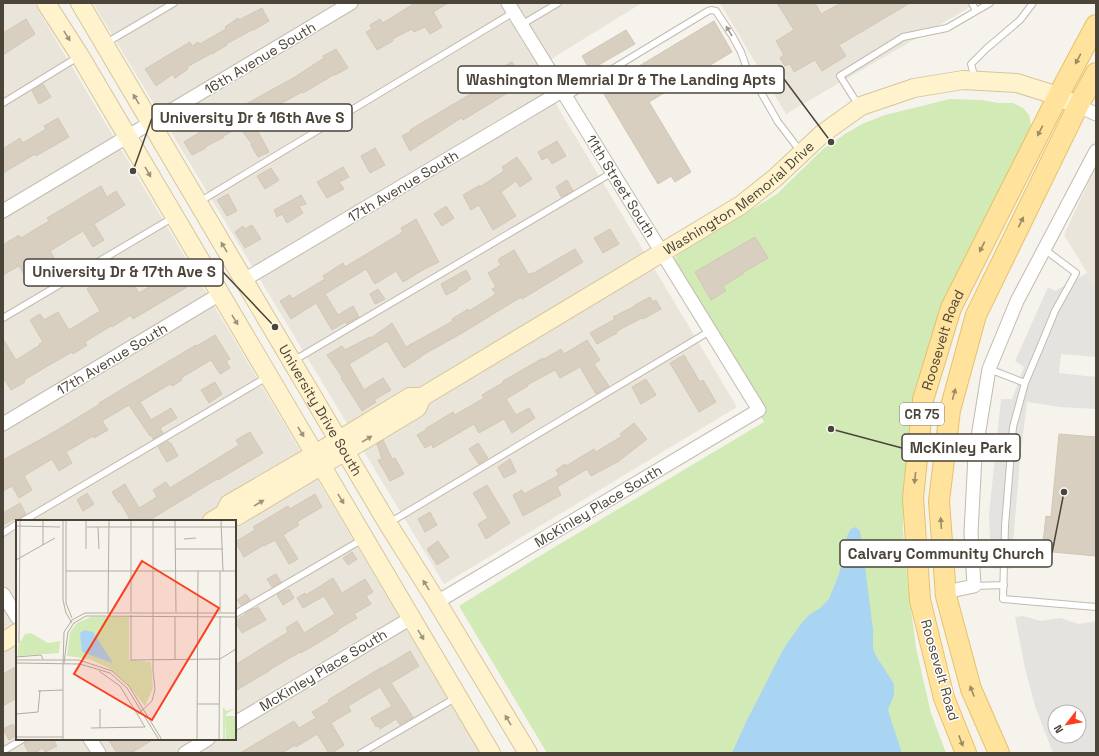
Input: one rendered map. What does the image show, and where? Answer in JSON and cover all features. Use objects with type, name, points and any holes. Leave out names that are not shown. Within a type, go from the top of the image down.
[{"type":"main road","name":"University Drive South","points":[[46,3],[80,56],[491,753]]},
{"type":"main road","name":"University Drive South","points":[[80,3],[388,524],[528,753]]},
{"type":"main road","name":"Roosevelt Road","points":[[966,753],[944,698],[920,600],[913,498],[923,400],[951,308],[1058,96],[1096,25]]},
{"type":"main road","name":"Roosevelt Road","points":[[999,753],[971,689],[946,596],[940,501],[950,410],[976,316],[1087,110],[1096,73]]},
{"type":"main road","name":"Washington Memorial Drive","points":[[218,517],[229,504],[318,460],[342,446],[410,397],[422,396],[741,205],[776,178],[822,134],[860,107],[914,88],[963,80],[1017,84],[1058,96],[1087,110]]},
{"type":"main road","points":[[3,642],[16,634]]},
{"type":"street","name":"16th Avenue South","points":[[3,211],[351,3]]},
{"type":"street","name":"11th Street South","points":[[511,8],[759,410]]},
{"type":"street","name":"17th Avenue South","points":[[244,280],[564,94]]},
{"type":"street","points":[[946,592],[974,586],[971,533],[975,455],[989,370],[1017,301],[1096,151]]},
{"type":"street","name":"17th Avenue South","points":[[3,424],[220,294]]},
{"type":"street","name":"McKinley Place South","points":[[437,602],[759,410]]},
{"type":"street","points":[[3,594],[16,616]]},
{"type":"street","name":"McKinley Place South","points":[[236,722],[411,618]]},
{"type":"street","points":[[91,740],[99,753]]},
{"type":"street","points":[[185,753],[206,740]]},
{"type":"lane","points":[[104,44],[174,3]]},
{"type":"lane","points":[[521,25],[558,3]]},
{"type":"lane","points":[[972,3],[976,11]]},
{"type":"lane","points":[[860,107],[840,76],[902,38],[947,28],[990,3]]},
{"type":"lane","points":[[976,81],[970,64],[1020,20],[1033,3]]},
{"type":"lane","points":[[198,203],[511,8]]},
{"type":"lane","points":[[564,94],[708,11],[716,11],[741,52],[746,66],[778,122],[802,154]]},
{"type":"lane","points":[[3,102],[80,56]]},
{"type":"lane","points":[[292,362],[612,172]]},
{"type":"lane","points":[[3,318],[174,217]]},
{"type":"lane","points":[[1044,249],[1076,273],[1056,311],[1026,383],[1013,427],[1005,526],[1003,599],[1096,607]]},
{"type":"lane","points":[[388,524],[710,331]]},
{"type":"lane","points":[[989,370],[1026,383]]},
{"type":"lane","points":[[25,520],[268,376]]},
{"type":"lane","points":[[3,533],[16,525]]},
{"type":"lane","points":[[236,613],[364,538]]},
{"type":"lane","points":[[974,586],[1004,585]]},
{"type":"lane","points":[[361,753],[457,696]]},
{"type":"lane","points":[[3,751],[21,740]]},
{"type":"shaded area","points":[[3,3],[34,3],[480,753],[3,753]]},
{"type":"shaded area","points":[[93,3],[642,3],[535,69],[737,407],[444,584]]},
{"type":"shaded area","points":[[720,3],[977,3],[786,114]]},
{"type":"shaded area","points":[[1096,166],[1096,287],[1064,235]]},
{"type":"shaded area","points":[[1087,273],[1096,287],[1096,357],[1061,354],[1059,373],[1096,377],[1096,409],[1060,407],[1027,402],[1020,459],[1011,569],[991,568],[989,514],[1001,399],[1012,399],[1024,367],[1015,361],[1048,287],[1055,291]]},
{"type":"shaded area","points":[[1023,616],[1041,621],[1060,618],[1079,624],[1096,621],[1096,753],[1053,753],[1050,744],[1087,744],[1087,704],[1047,704],[1047,737],[1035,706],[1025,668],[1015,617]]},
{"type":"green space","points":[[950,99],[1013,103],[1023,108],[1029,115],[1031,125],[1029,138],[945,303],[932,336],[922,370],[908,445],[904,485],[903,530],[907,577],[916,648],[931,713],[946,753],[547,753],[459,606],[764,422],[675,265],[674,259],[681,252],[777,194],[823,149],[862,124],[885,115]]},
{"type":"water","points":[[856,527],[860,531],[862,542],[873,630],[873,649],[894,684],[894,695],[888,710],[902,753],[732,753],[746,722],[784,648],[809,615],[819,609],[829,599],[839,574],[847,536],[851,529]]},
{"type":"building","points":[[415,3],[448,3],[433,12],[442,27],[430,34],[425,27],[414,32],[412,29],[392,39],[393,41],[377,50],[366,32],[372,29],[370,25],[380,19],[383,23]]},
{"type":"building","points":[[777,3],[815,3],[821,14],[841,3],[910,3],[839,45],[846,56],[822,71],[815,60],[794,72],[790,64],[785,66],[780,58],[784,55],[776,41],[794,30]]},
{"type":"building","points":[[262,8],[269,21],[187,67],[188,69],[175,78],[173,74],[156,86],[145,69],[190,42],[192,46],[198,42],[200,44],[226,29],[225,27],[238,18],[239,20]]},
{"type":"building","points":[[26,19],[35,34],[3,55],[3,33]]},
{"type":"building","points":[[714,21],[732,52],[649,102],[691,172],[675,182],[671,176],[658,184],[601,89]]},
{"type":"building","points":[[626,30],[635,44],[590,70],[582,56]]},
{"type":"building","points":[[336,49],[348,68],[267,111],[271,117],[255,126],[269,152],[258,157],[251,145],[252,144],[239,127],[192,155],[184,142],[216,122],[218,124],[246,104],[295,77],[324,58],[323,56]]},
{"type":"building","points":[[512,62],[524,83],[463,120],[461,118],[410,151],[402,136],[479,89],[476,84],[499,70],[498,69]]},
{"type":"building","points":[[43,84],[51,97],[39,104],[32,91]]},
{"type":"building","points":[[58,118],[69,137],[36,156],[35,154],[3,173],[3,149],[20,138],[23,143],[46,129],[44,126]]},
{"type":"building","points":[[557,141],[566,156],[552,164],[548,157],[542,160],[538,152]]},
{"type":"building","points":[[375,148],[385,165],[370,173],[361,156]]},
{"type":"building","points":[[517,157],[532,179],[520,187],[516,181],[501,192],[516,216],[493,230],[479,205],[471,210],[463,195],[480,185],[480,187],[504,171],[502,167]]},
{"type":"building","points":[[343,167],[349,177],[339,182],[344,189],[327,198],[317,182]]},
{"type":"building","points":[[271,168],[279,180],[265,189],[257,176]]},
{"type":"building","points":[[567,180],[573,191],[561,197],[556,187]]},
{"type":"building","points":[[101,186],[107,197],[116,191],[125,205],[94,224],[104,240],[93,247],[83,231],[50,251],[65,276],[54,283],[47,273],[29,283],[19,266],[3,275],[3,245],[19,235],[21,238],[49,221],[47,218]]},
{"type":"building","points":[[228,194],[237,211],[227,216],[217,200]]},
{"type":"building","points":[[301,195],[306,204],[299,206],[303,213],[287,223],[282,214],[277,217],[274,210]]},
{"type":"building","points":[[446,206],[454,218],[442,226],[434,214]]},
{"type":"building","points":[[416,219],[439,262],[403,282],[396,271],[375,284],[366,269],[325,294],[338,315],[353,306],[359,317],[346,324],[345,322],[332,330],[316,303],[291,319],[280,301],[290,295],[292,299],[325,279],[323,276],[343,263],[345,267],[403,232],[401,228]]},
{"type":"building","points":[[252,225],[261,239],[245,248],[235,232],[243,226],[245,229]]},
{"type":"building","points":[[610,229],[619,244],[603,253],[594,238]]},
{"type":"building","points":[[755,237],[768,258],[723,286],[726,291],[711,300],[695,272]]},
{"type":"building","points":[[575,249],[583,262],[522,299],[521,297],[421,356],[404,368],[387,341],[349,364],[364,390],[383,378],[391,390],[374,400],[376,402],[362,411],[327,355],[342,346],[345,350],[370,337],[371,338],[392,323],[406,347],[453,321],[452,319],[468,309],[469,311],[496,294],[492,289],[496,287],[488,273],[501,265],[498,260],[500,258],[514,250],[529,275]]},
{"type":"building","points":[[112,260],[129,288],[134,285],[139,293],[162,279],[159,275],[174,266],[187,287],[133,319],[131,315],[112,327],[111,326],[85,342],[87,345],[73,354],[72,352],[51,364],[24,380],[25,382],[11,390],[3,377],[3,339],[16,360],[43,342],[30,320],[40,314],[44,320],[58,312],[69,330],[100,311],[87,289],[106,277],[100,267]]},
{"type":"building","points":[[466,270],[471,279],[457,288],[458,289],[446,295],[441,284]]},
{"type":"building","points":[[378,289],[385,299],[375,304],[370,294]]},
{"type":"building","points":[[650,297],[653,302],[656,300],[661,309],[617,331],[617,333],[597,344],[590,333],[615,319],[613,317]]},
{"type":"building","points":[[215,335],[230,359],[226,361],[230,368],[220,374],[211,360],[181,378],[182,380],[172,386],[170,384],[140,402],[151,420],[171,408],[177,418],[160,428],[163,433],[153,439],[129,405],[102,421],[108,430],[94,438],[93,436],[66,452],[72,463],[59,471],[52,459],[24,476],[32,490],[19,498],[12,486],[3,491],[3,460],[54,432],[100,404],[99,403]]},
{"type":"building","points":[[587,340],[600,360],[594,364],[609,386],[596,394],[580,367],[560,378],[555,370],[527,385],[528,386],[506,399],[516,415],[529,408],[535,418],[512,433],[504,419],[479,433],[474,424],[433,448],[432,444],[425,448],[417,435],[453,412],[455,415],[484,398],[482,395],[543,358],[544,359],[561,349],[564,354]]},
{"type":"building","points":[[684,355],[700,382],[703,380],[716,402],[699,412],[670,363]]},
{"type":"building","points":[[646,379],[656,395],[641,404],[632,387]]},
{"type":"building","points":[[215,382],[222,394],[209,403],[201,390]]},
{"type":"building","points":[[634,423],[647,439],[619,461],[591,476],[587,469],[557,487],[561,495],[523,516],[513,495],[522,490],[524,494],[559,475],[556,470],[565,464],[566,466],[594,449],[596,452],[622,436],[620,434]]},
{"type":"building","points":[[250,432],[263,453],[150,520],[130,520],[112,492],[125,484],[139,508],[157,497],[153,490],[166,482],[170,488],[239,445],[236,440]]},
{"type":"building","points":[[1059,434],[1096,437],[1096,556],[1042,551],[1046,516],[1051,517]]},
{"type":"building","points":[[383,440],[392,459],[395,458],[404,474],[390,481],[378,460],[382,459],[377,444]]},
{"type":"building","points":[[168,441],[170,444],[171,443],[178,456],[167,462],[158,447]]},
{"type":"building","points":[[478,443],[488,458],[479,464],[469,449]]},
{"type":"building","points":[[510,459],[516,472],[504,478],[498,467]]},
{"type":"building","points":[[487,485],[510,523],[486,539],[478,524],[488,518],[473,493]]},
{"type":"building","points":[[87,493],[94,504],[83,511],[77,500]]},
{"type":"building","points":[[315,494],[322,507],[297,522],[299,525],[283,535],[298,559],[289,564],[275,540],[244,557],[236,541],[255,530],[253,527],[288,506],[290,509]]},
{"type":"building","points":[[20,503],[26,514],[20,517],[19,520],[14,519],[3,525],[3,513]]},
{"type":"building","points":[[430,512],[437,525],[425,532],[418,519]]},
{"type":"building","points":[[438,541],[449,557],[437,565],[427,549]]},
{"type":"building","points":[[352,552],[357,559],[348,565],[343,558]]},
{"type":"building","points":[[276,574],[281,582],[272,587],[267,579]]},
{"type":"building","points":[[333,578],[342,593],[365,579],[373,592],[366,596],[371,604],[354,614],[357,618],[337,630],[338,631],[236,690],[236,664],[288,632],[286,628],[297,621],[304,633],[335,614],[324,596],[303,608],[297,598],[305,593],[306,595]]},
{"type":"building","points":[[289,589],[294,598],[283,605],[277,595]]},
{"type":"building","points":[[246,594],[250,600],[241,605],[237,600]]},
{"type":"building","points":[[258,607],[266,620],[242,633],[236,620],[246,614],[245,613],[254,608],[255,609]]},
{"type":"building","points":[[410,651],[419,666],[391,683],[413,717],[400,725],[396,719],[380,729],[379,726],[376,727],[371,718],[392,706],[380,687],[348,706],[351,711],[331,723],[344,745],[332,753],[329,753],[317,734],[296,747],[295,745],[282,753],[240,753],[294,721],[299,728],[316,718],[312,712],[329,702],[328,700]]},
{"type":"building","points":[[16,667],[16,699],[3,706],[3,674]]},
{"type":"building","points":[[13,724],[16,730],[16,736],[9,740],[3,729]]},
{"type":"building","points":[[27,740],[57,740],[54,742],[57,746],[45,752],[43,748],[35,753],[29,753],[24,744]]},
{"type":"building","points":[[109,740],[152,740],[131,753],[117,753]]},
{"type":"place","name":"Washington Memrial Dr & The Landing Apts","points":[[831,142]]},
{"type":"place","name":"University Dr & 16th Ave S","points":[[133,171]]},
{"type":"place","name":"University Dr & 17th Ave S","points":[[275,327]]},
{"type":"place","name":"McKinley Park","points":[[831,429]]},
{"type":"place","name":"Calvary Community Church","points":[[1064,492]]}]
